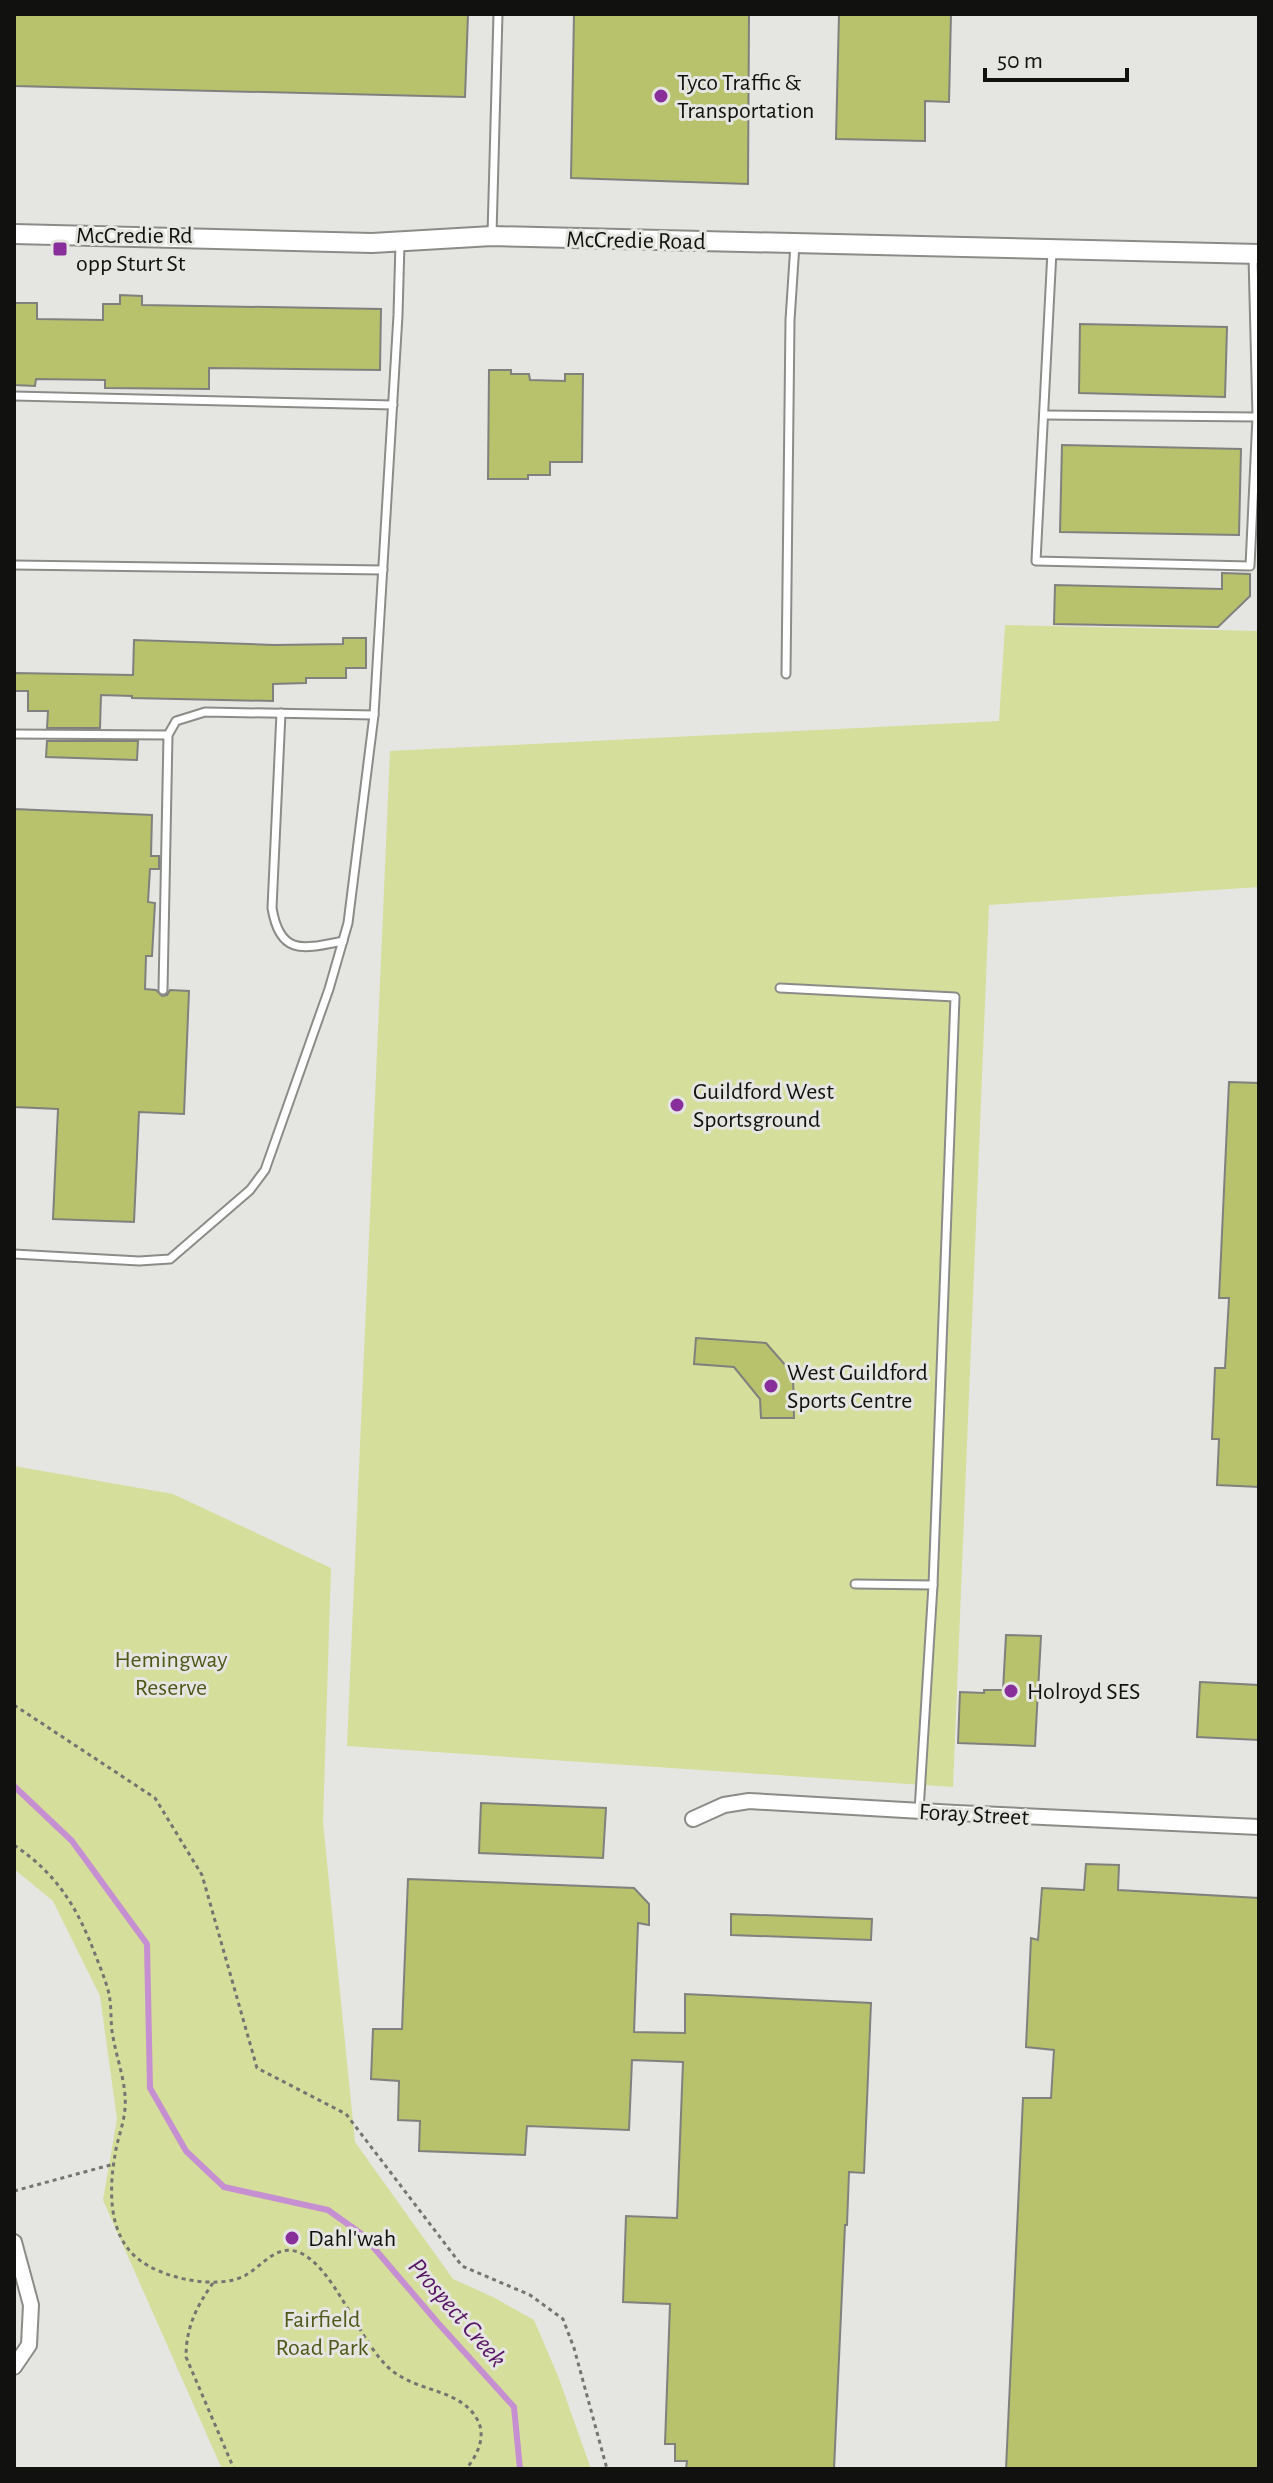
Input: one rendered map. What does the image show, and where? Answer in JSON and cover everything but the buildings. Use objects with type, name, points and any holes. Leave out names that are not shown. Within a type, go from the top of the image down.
[{"type":"street","name":"McCredie Road","points":[[14,234],[400,241],[492,236],[1256,254]]},
{"type":"street","name":"Foray Street","points":[[693,1819],[724,1805],[749,1801],[1259,1827]]},
{"type":"street","points":[[14,2242],[31,2305],[29,2345],[14,2367]]},
{"type":"lane","points":[[492,236],[498,14]]},
{"type":"lane","points":[[14,1254],[139,1261],[170,1259],[250,1190],[265,1170],[329,989],[348,923],[374,715],[400,241]]},
{"type":"lane","points":[[786,674],[790,320],[795,243]]},
{"type":"lane","points":[[1052,248],[1036,561],[1250,566],[1257,417],[1256,254]]},
{"type":"lane","points":[[14,396],[393,405]]},
{"type":"lane","points":[[1044,415],[1257,417]]},
{"type":"lane","points":[[14,565],[383,570]]},
{"type":"lane","points":[[163,990],[168,735],[176,721],[205,712],[374,715]]},
{"type":"lane","points":[[281,713],[272,908],[276,929],[288,943],[311,947],[343,941]]},
{"type":"lane","points":[[14,734],[168,735]]},
{"type":"lane","points":[[780,988],[955,997],[933,1585],[919,1811]]},
{"type":"lane","points":[[855,1584],[933,1585]]},
{"type":"path","points":[[14,1705],[155,1798],[202,1875],[257,2068],[346,2114],[462,2266],[530,2295],[563,2319],[607,2469]]},
{"type":"path","points":[[14,1845],[57,1881],[78,1912],[106,1984],[125,2107],[111,2197],[115,2223],[126,2245],[136,2257],[160,2272],[213,2283],[244,2276],[281,2251],[295,2250],[313,2259],[370,2347],[391,2370],[420,2388],[448,2394],[470,2407],[480,2423],[481,2440],[476,2456],[466,2469]]},
{"type":"path","points":[[14,2191],[114,2164]]},
{"type":"path","points":[[213,2283],[196,2306],[186,2337],[186,2357],[234,2469]]},
{"type":"green space","name":"Guildford West Sportsground","points":[[1005,625],[1259,631],[1259,887],[989,905],[953,1787],[347,1746],[390,751],[999,721]]},
{"type":"green space","name":"Hemingway Reserve","points":[[14,1466],[173,1494],[331,1568],[323,1822],[355,2142],[453,2279],[534,2320],[558,2376],[591,2469],[222,2469],[103,2200],[117,2119],[100,1996],[53,1901],[14,1869]]},
{"type":"waterway","name":"Prospect Creek","points":[[14,1786],[72,1841],[147,1944],[150,2088],[186,2151],[224,2187],[328,2210],[363,2235],[514,2407],[520,2469]]},
{"type":"place","name":"Tyco Traffic & Transportation","points":[[661,96]]},
{"type":"place","name":"McCredie Rd opp Sturt St","points":[[60,249]]},
{"type":"place","name":"Guildford West Sportsground","points":[[677,1105]]},
{"type":"place","name":"West Guildford Sports Centre","points":[[771,1386]]},
{"type":"place","name":"Holroyd SES","points":[[1011,1691]]},
{"type":"place","name":"Dahl'wah","points":[[292,2238]]},
{"type":"park label","name":"Fairfield Road Park","points":[[322,2333]]}]
